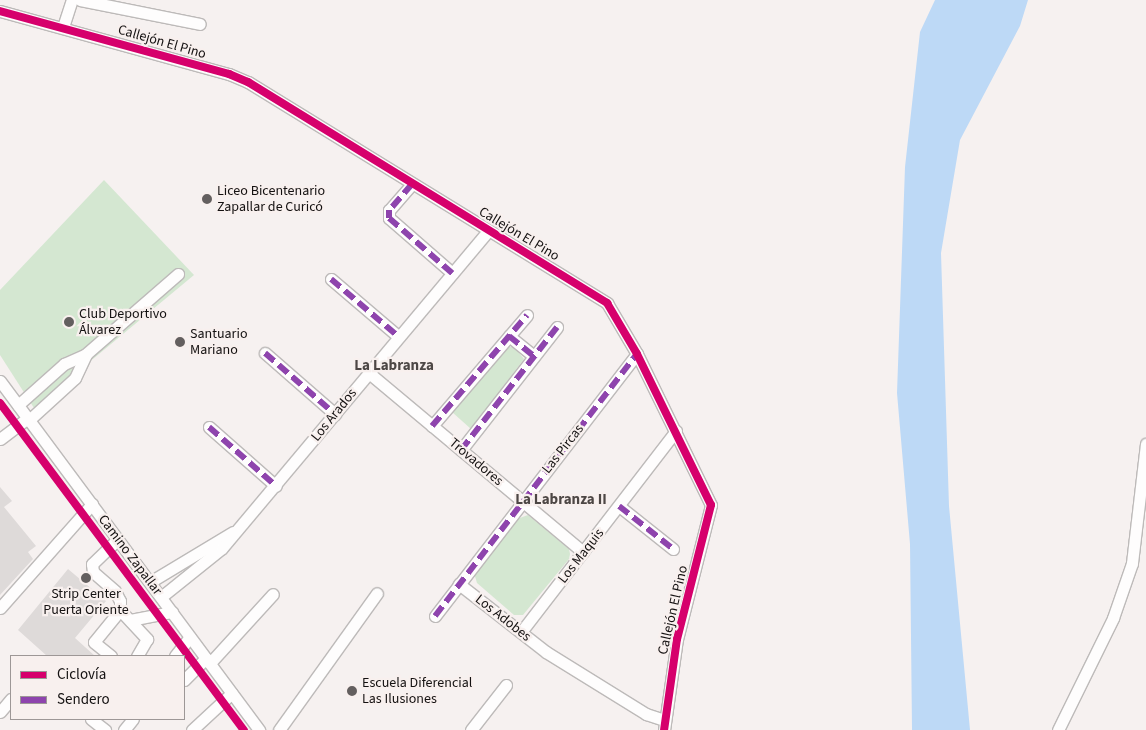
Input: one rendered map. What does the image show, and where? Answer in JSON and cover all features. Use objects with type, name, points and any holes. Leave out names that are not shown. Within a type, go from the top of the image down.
[{"type":"street","points":[[63,27],[72,0]]},
{"type":"street","points":[[80,0],[200,24]]},
{"type":"street","name":"Callejón El Pino","points":[[0,11],[63,27],[248,82],[488,231],[602,298],[616,314],[637,354],[708,494],[711,511],[680,624],[664,725]]},
{"type":"street","points":[[412,184],[389,210],[389,218],[452,273]]},
{"type":"street","name":"Los Arados","points":[[161,597],[213,557],[276,486],[488,231]]},
{"type":"street","points":[[18,405],[64,364],[86,354],[178,274]]},
{"type":"street","points":[[331,279],[399,337]]},
{"type":"street","points":[[432,426],[527,315]]},
{"type":"street","points":[[461,450],[557,327]]},
{"type":"street","points":[[509,336],[534,356]]},
{"type":"street","points":[[265,352],[335,414]]},
{"type":"street","points":[[0,439],[28,419],[75,378],[86,354]]},
{"type":"street","name":"Las Pircas","points":[[435,616],[637,354]]},
{"type":"street","name":"Trovadores","points":[[369,373],[583,552]]},
{"type":"street","name":"Camino Zapallar","points":[[0,381],[259,730]]},
{"type":"street","points":[[209,427],[276,486]]},
{"type":"street","name":"Los Maquis","points":[[521,632],[676,431]]},
{"type":"street","points":[[1058,730],[1113,618],[1132,563],[1146,444]]},
{"type":"street","points":[[0,608],[92,504]]},
{"type":"street","points":[[619,506],[673,549]]},
{"type":"street","name":"Los Arados","points":[[150,582],[236,530]]},
{"type":"street","points":[[118,539],[92,564],[93,572],[115,591],[120,610],[146,639],[138,655]]},
{"type":"street","name":"Los Adobes","points":[[459,584],[546,652],[664,725]]},
{"type":"street","points":[[279,730],[377,593]]},
{"type":"street","points":[[185,679],[208,661],[273,594]]},
{"type":"street","points":[[110,655],[94,642],[120,610]]},
{"type":"street","points":[[130,620],[172,612]]},
{"type":"street","points":[[176,655],[190,637]]},
{"type":"street","points":[[471,730],[506,685]]},
{"type":"street","points":[[192,730],[232,693]]},
{"type":"street","points":[[0,712],[10,700]]},
{"type":"street","points":[[204,718],[206,730]]},
{"type":"street","points":[[93,720],[105,730]]},
{"type":"street","points":[[124,730],[132,720]]},
{"type":"green space","name":"Club Deportivo Álvarez","points":[[104,180],[194,275],[34,408],[0,355],[0,290]]},
{"type":"green space","points":[[509,347],[514,347],[524,359],[471,429],[452,412]]},
{"type":"green space","points":[[528,515],[569,549],[570,554],[569,559],[523,615],[514,615],[477,583],[474,573],[517,519]]},
{"type":"water","points":[[935,0],[1028,0],[1020,26],[960,140],[941,253],[949,506],[970,730],[912,730],[910,544],[897,393],[905,167],[920,32]]},
{"type":"building","points":[[0,487],[12,501],[4,507],[36,546],[28,552],[33,559],[0,595]]},
{"type":"building","points":[[68,569],[106,601],[75,638],[94,655],[46,655],[18,630]]},
{"type":"marked path","points":[[412,184],[389,210],[389,218],[452,273]]},
{"type":"marked path","points":[[331,279],[399,337]]},
{"type":"marked path","points":[[432,426],[527,315]]},
{"type":"marked path","points":[[461,450],[557,327]]},
{"type":"marked path","points":[[509,336],[534,356]]},
{"type":"marked path","points":[[265,353],[335,414]]},
{"type":"marked path","points":[[435,616],[637,354]]},
{"type":"marked path","points":[[209,427],[276,486]]},
{"type":"marked path","points":[[619,506],[673,549]]},
{"type":"cycle path","points":[[0,11],[229,74],[248,82],[607,303],[637,354],[711,505],[677,639],[664,730]]},
{"type":"cycle path","points":[[0,403],[244,730]]},
{"type":"place","name":"Liceo Bicentenario Zapallar de Curicó","points":[[207,199]]},
{"type":"place","name":"Club Deportivo Álvarez","points":[[69,322]]},
{"type":"place","name":"Santuario Mariano","points":[[180,342]]},
{"type":"place","name":"Strip Center Puerta Oriente","points":[[86,578]]},
{"type":"place","name":"Escuela Diferencial Las Ilusiones","points":[[352,691]]},
{"type":"district","name":"La Labranza","points":[[394,366]]},
{"type":"district","name":"La Labranza II","points":[[561,500]]}]
